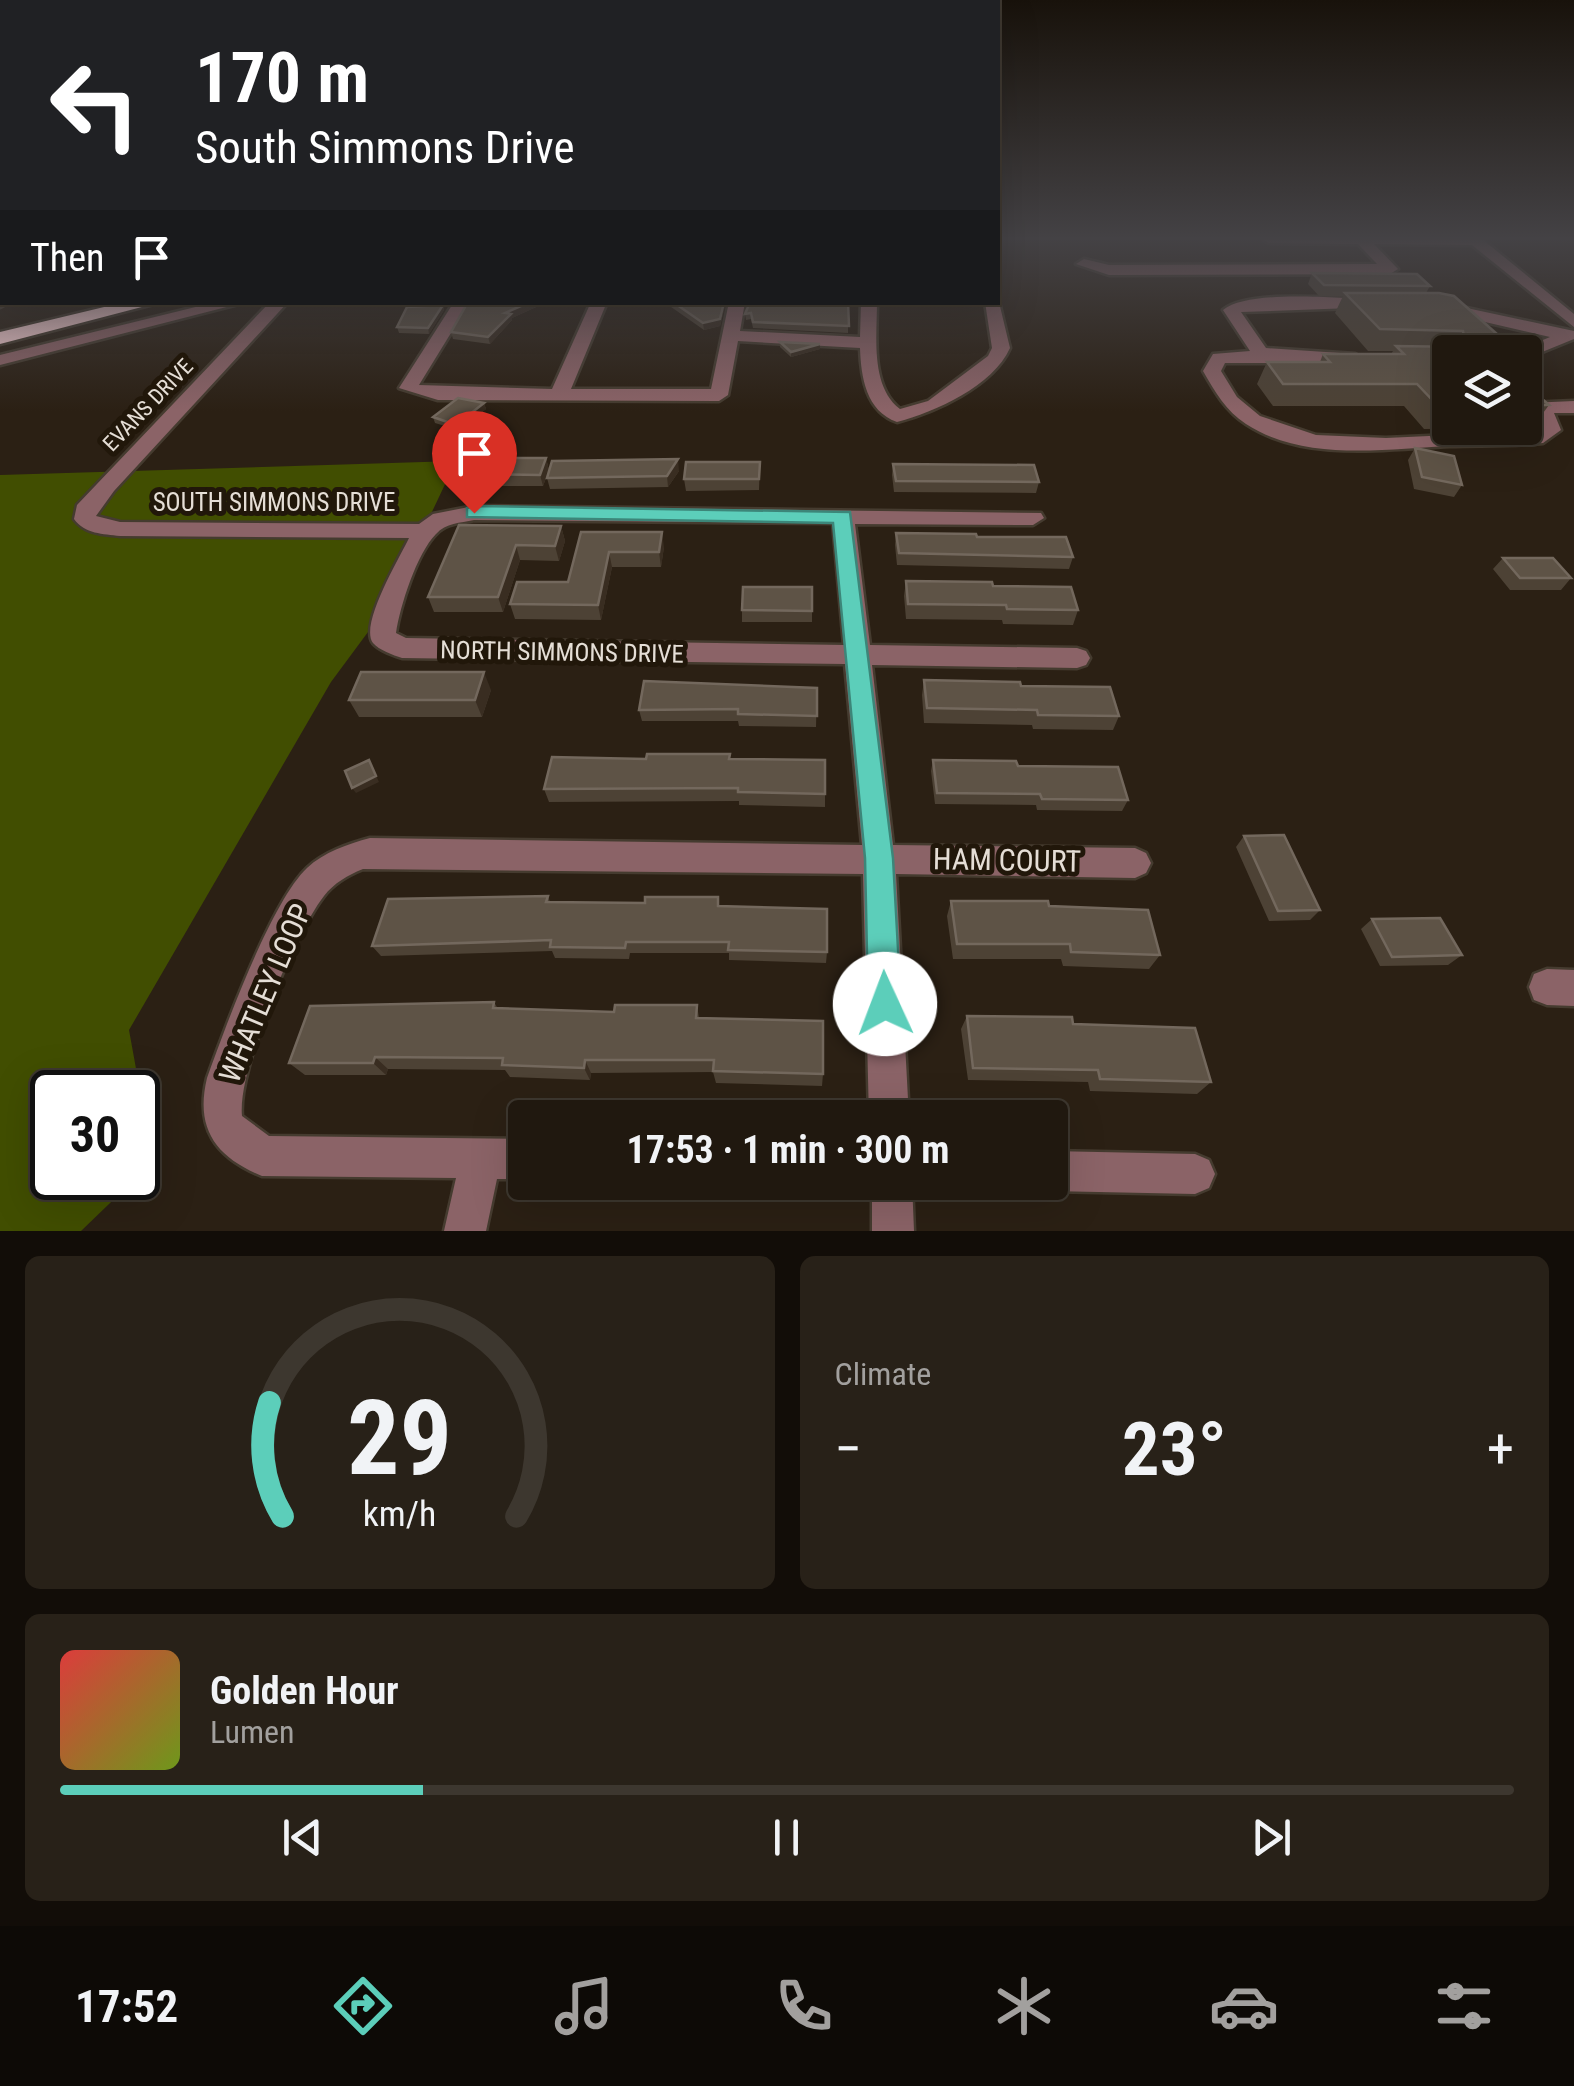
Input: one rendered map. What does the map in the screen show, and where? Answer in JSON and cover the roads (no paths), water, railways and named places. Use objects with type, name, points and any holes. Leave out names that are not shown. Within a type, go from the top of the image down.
[{"type":"highway","points":[[0,320],[67,305]]},
{"type":"highway","points":[[0,338],[139,305]]},
{"type":"street","points":[[1536,296],[1569,327]]},
{"type":"street","points":[[1268,355],[1260,352],[1232,310],[1246,304],[1390,304]]},
{"type":"street","points":[[1428,304],[1569,327]]},
{"type":"street","points":[[0,360],[226,305]]},
{"type":"street","name":"EVANS DRIVE","points":[[120,529],[97,526],[85,519],[85,510],[277,305]]},
{"type":"street","points":[[460,305],[408,388],[438,394],[719,395],[737,305]]},
{"type":"street","points":[[559,394],[598,305]]},
{"type":"street","points":[[869,305],[875,394],[882,408],[897,416],[958,392],[996,358],[1001,348],[994,305]]},
{"type":"street","points":[[1448,310],[1472,331]]},
{"type":"street","points":[[1542,344],[1569,327]]},
{"type":"street","points":[[733,336],[869,343]]},
{"type":"street","points":[[1374,360],[1268,355],[1218,358],[1212,371],[1243,414],[1312,442],[1432,444]]},
{"type":"street","points":[[1542,397],[1574,392]]},
{"type":"street","points":[[1542,401],[1574,407]]},
{"type":"street","points":[[1542,412],[1548,418],[1550,430],[1542,437]]},
{"type":"street","name":"SOUTH SIMMONS DRIVE","points":[[120,529],[424,530],[441,519],[474,513],[1033,518]]},
{"type":"street","points":[[843,516],[879,858],[888,1100]]},
{"type":"street","name":"NORTH SIMMONS DRIVE","points":[[424,530],[388,604],[383,637],[402,648],[860,656]]},
{"type":"street","points":[[860,656],[1077,658]]},
{"type":"street","name":"WHATLEY LOOP","points":[[508,1159],[262,1156],[240,1143],[224,1126],[222,1093],[252,1014],[296,912],[313,885],[331,868],[370,852],[879,858]]},
{"type":"street","name":"HAM COURT","points":[[879,858],[1135,863]]},
{"type":"street","points":[[464,1231],[481,1158]]},
{"type":"street","points":[[1068,1171],[1196,1174]]},
{"type":"street","points":[[892,1200],[893,1231]]}]
